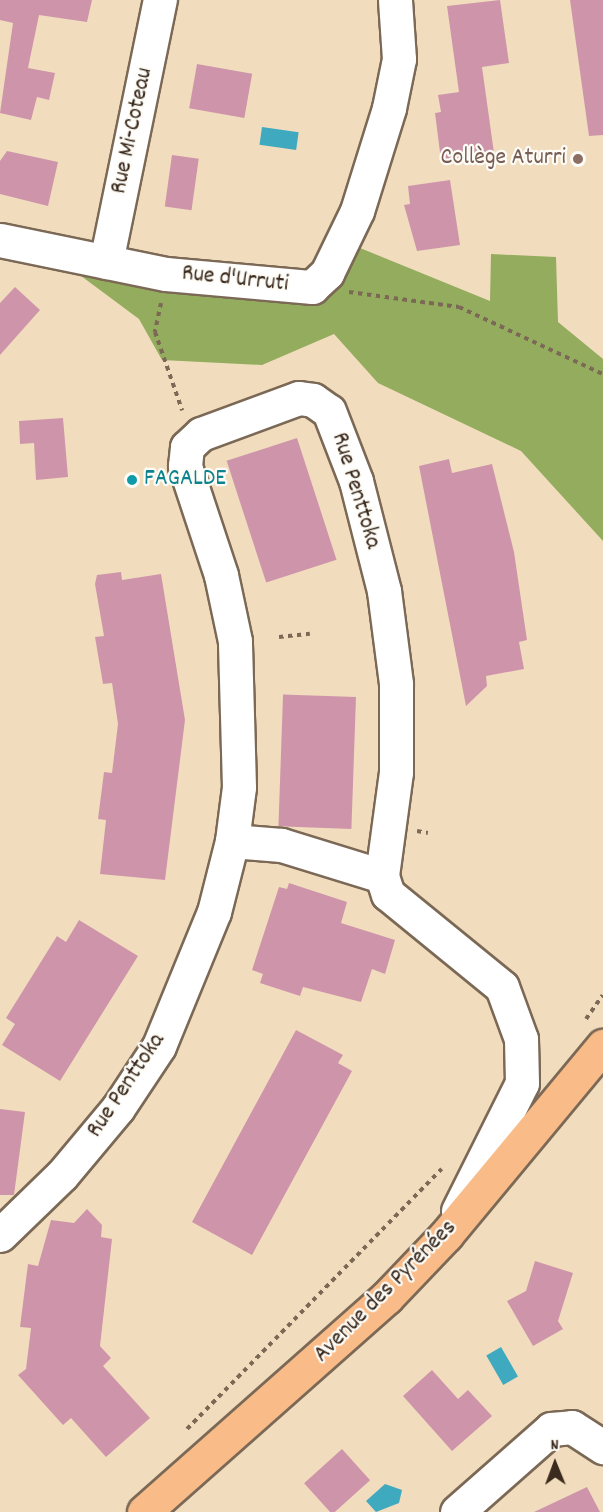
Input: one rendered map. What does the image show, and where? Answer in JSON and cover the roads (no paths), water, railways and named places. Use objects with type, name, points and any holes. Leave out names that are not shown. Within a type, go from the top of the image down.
[{"type":"main road","name":"Avenue des Pyrénées","points":[[144,1512],[270,1404],[446,1235],[603,1046]]},
{"type":"street","name":"Rue Mi-Coteau","points":[[106,262],[160,0]]},
{"type":"street","name":"Rue d'Urruti","points":[[0,240],[166,274],[312,287],[327,273],[357,211],[389,108],[399,59],[395,0]]},
{"type":"street","name":"Rue Penttoka","points":[[0,1235],[69,1166],[159,1046],[214,912],[232,841],[239,787],[235,641],[221,575],[185,466],[187,447],[201,434],[299,398],[313,400],[329,411],[356,481],[384,591],[396,684],[396,772],[382,876]]},
{"type":"street","points":[[232,841],[281,845],[382,876],[388,894],[502,987],[521,1039],[522,1083],[446,1235]]},
{"type":"street","points":[[457,1512],[551,1428],[572,1427],[603,1447]]},
{"type":"water","points":[[262,127],[299,132],[296,150],[259,145]]},
{"type":"water","points":[[501,1347],[518,1376],[503,1385],[486,1356]]},
{"type":"water","points":[[385,1484],[402,1490],[399,1503],[376,1512],[366,1501]]},
{"type":"place","name":"Collège Aturri","points":[[578,159]]},
{"type":"place","name":"FAGALDE","points":[[132,480]]}]
